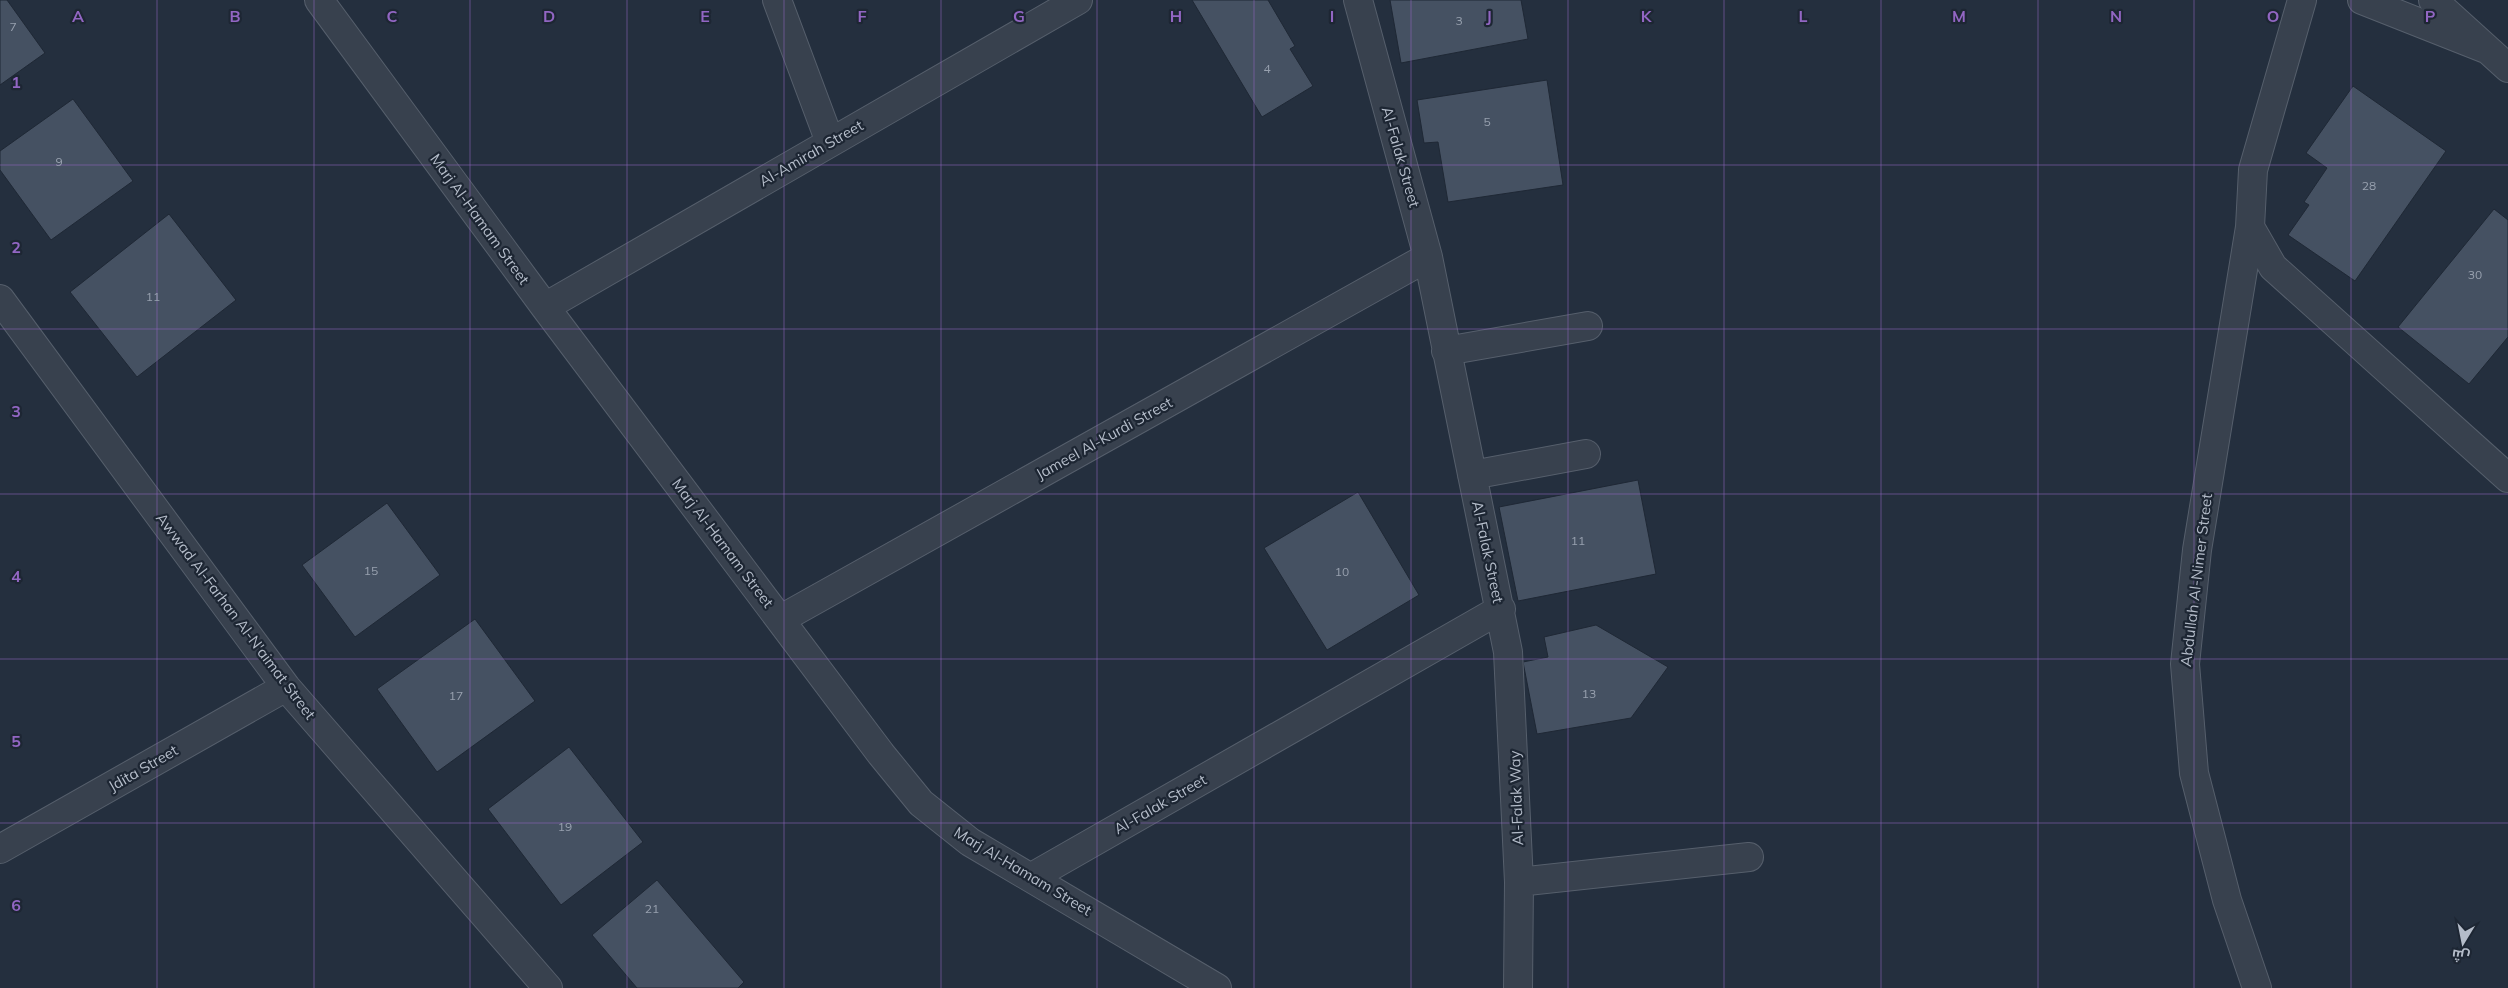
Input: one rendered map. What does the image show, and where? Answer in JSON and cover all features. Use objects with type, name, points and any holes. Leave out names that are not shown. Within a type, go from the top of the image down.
[{"type":"street","name":"Marj Al-Hamam Street","points":[[319,0],[545,307],[781,618],[881,754],[921,803],[970,842],[1217,988]]},
{"type":"street","points":[[777,0],[830,142]]},
{"type":"street","name":"Al-Amirah Street","points":[[545,307],[1078,0]]},
{"type":"street","name":"Al-Falak Street","points":[[1032,877],[1501,609],[1428,257],[1358,0]]},
{"type":"street","name":"Abdullah Al-Nimer Street","points":[[2258,988],[2227,900],[2194,773],[2185,664],[2197,550],[2250,227],[2253,170],[2302,0]]},
{"type":"street","points":[[2362,0],[2486,49]]},
{"type":"street","points":[[2434,0],[2508,68]]},
{"type":"street","points":[[2250,227],[2273,267],[2292,286],[2508,478]]},
{"type":"street","name":"Jameel Al-Kurdi Street","points":[[781,618],[1428,257]]},
{"type":"street","name":"Awwad Al-Farhan Al-N'aimat Street","points":[[0,299],[286,687],[548,988]]},
{"type":"street","points":[[1446,351],[1588,326]]},
{"type":"street","points":[[1472,475],[1586,454]]},
{"type":"street","name":"Al-Falak Way","points":[[1501,609],[1512,691],[1519,882],[1518,988]]},
{"type":"street","name":"Jdita Street","points":[[0,849],[286,687]]},
{"type":"street","points":[[1519,882],[1749,857]]},
{"type":"building","points":[[0,0],[7,0],[45,53],[0,85]]},
{"type":"building","points":[[1192,0],[1268,0],[1295,46],[1290,49],[1313,86],[1262,117]]},
{"type":"building","points":[[1390,0],[1521,0],[1528,39],[1401,63]]},
{"type":"building","points":[[1547,80],[1563,185],[1448,202],[1438,142],[1424,143],[1417,100]]},
{"type":"building","points":[[2353,86],[2446,151],[2355,281],[2288,235],[2309,205],[2304,202],[2327,168],[2306,153]]},
{"type":"building","points":[[73,99],[133,181],[51,240],[0,170],[0,151]]},
{"type":"building","points":[[2494,209],[2508,220],[2508,337],[2469,384],[2398,327]]},
{"type":"building","points":[[169,214],[236,300],[137,377],[70,292]]},
{"type":"building","points":[[1638,480],[1656,574],[1518,601],[1499,507]]},
{"type":"building","points":[[1358,492],[1419,595],[1327,650],[1264,548]]},
{"type":"building","points":[[387,503],[440,575],[355,637],[302,565]]},
{"type":"building","points":[[475,619],[535,701],[437,772],[377,689]]},
{"type":"building","points":[[1596,625],[1668,667],[1631,718],[1537,734],[1523,662],[1548,657],[1544,637]]},
{"type":"building","points":[[569,747],[643,842],[561,905],[488,809]]},
{"type":"building","points":[[657,880],[744,982],[738,988],[637,988],[592,935]]}]
